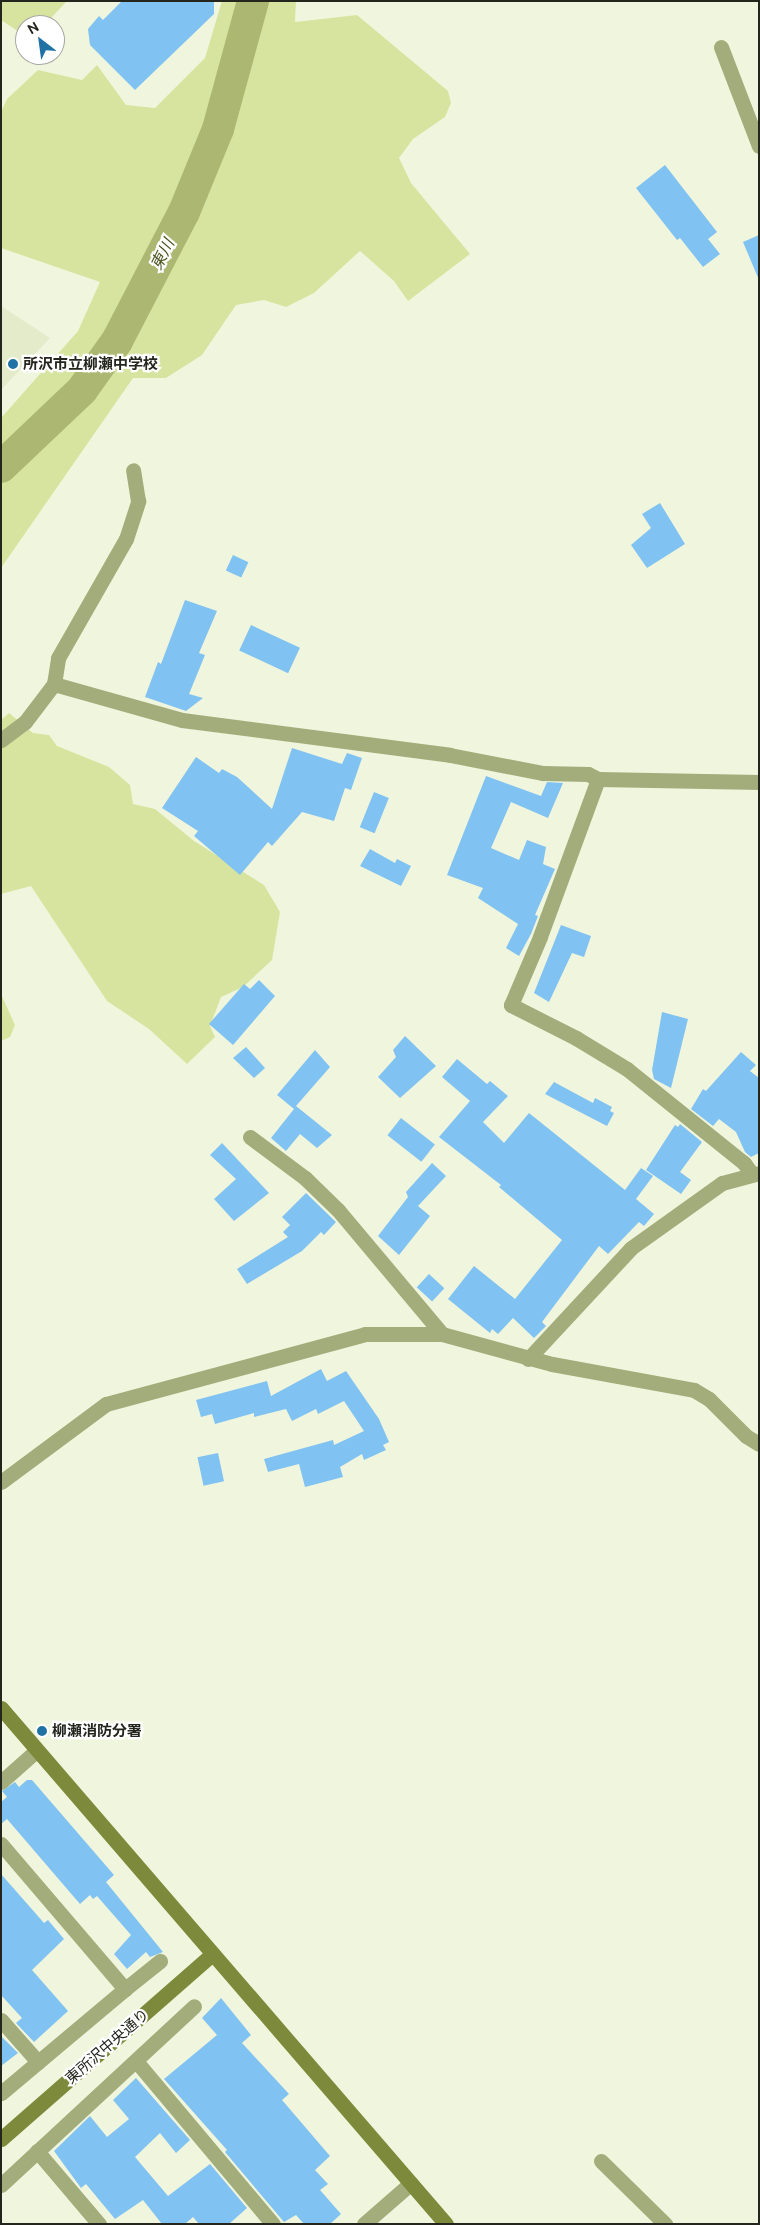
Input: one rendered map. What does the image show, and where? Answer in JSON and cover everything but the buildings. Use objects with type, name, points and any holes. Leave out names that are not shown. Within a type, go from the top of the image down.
[{"type":"street","points":[[721,47],[759,146]]},
{"type":"street","points":[[1,740],[25,722],[54,684],[58,658],[98,593],[126,539],[138,501],[133,470]]},
{"type":"street","points":[[54,684],[182,720],[432,752],[543,773],[588,774],[598,779],[759,782]]},
{"type":"street","points":[[528,1358],[631,1248],[722,1183],[755,1174],[744,1163],[627,1069],[576,1038],[511,1005],[598,779]]},
{"type":"street","points":[[250,1137],[305,1178],[338,1210],[442,1334]]},
{"type":"street","points":[[1,1482],[106,1404],[356,1336],[416,1332],[442,1334],[528,1358],[694,1390],[709,1399],[746,1436],[759,1444]]},
{"type":"street","points":[[1,1708],[446,2224]]},
{"type":"street","points":[[1,1782],[37,1750]]},
{"type":"street","points":[[1,1844],[125,1988]]},
{"type":"street","name":"東所沢中央通り","points":[[1,2139],[212,1954]]},
{"type":"street","points":[[1,2093],[125,1988],[160,1961]]},
{"type":"street","points":[[1,2185],[194,2006]]},
{"type":"street","points":[[1,2020],[38,2062]]},
{"type":"street","points":[[136,2061],[270,2223]]},
{"type":"street","points":[[37,2151],[98,2224]]},
{"type":"street","points":[[601,2161],[665,2224]]},
{"type":"street","points":[[364,2224],[411,2183]]},
{"type":"shaded area","name":"所沢市立柳瀬中学校","points":[[1,306],[50,338],[1,390]]},
{"type":"green space","points":[[1,1],[67,1],[54,15],[15,15],[15,29],[1,20]]},
{"type":"green space","points":[[222,1],[296,1],[295,22],[357,15],[448,91],[451,103],[445,117],[413,139],[399,158],[411,183],[470,254],[408,301],[394,281],[360,251],[314,293],[286,307],[264,300],[236,305],[202,355],[166,378],[133,378],[1,568],[1,418],[78,331],[100,282],[1,248],[1,112],[7,99],[38,70],[82,80],[97,65],[126,105],[155,108],[205,58]]},
{"type":"green space","points":[[9,713],[33,733],[49,735],[57,746],[109,767],[130,785],[133,804],[155,809],[194,841],[264,885],[280,912],[272,960],[243,987],[221,997],[210,1026],[215,1037],[187,1064],[149,1029],[107,1001],[31,886],[1,894],[1,720]]},
{"type":"green space","points":[[1,994],[15,1025],[10,1037],[1,1041]]},
{"type":"waterway","name":"東川","points":[[1,467],[82,390],[117,341],[184,212],[218,129],[253,1]]},
{"type":"place","name":"所沢市立柳瀬中学校","points":[[13,364]]},
{"type":"place","name":"柳瀬消防分署","points":[[42,1731]]}]
